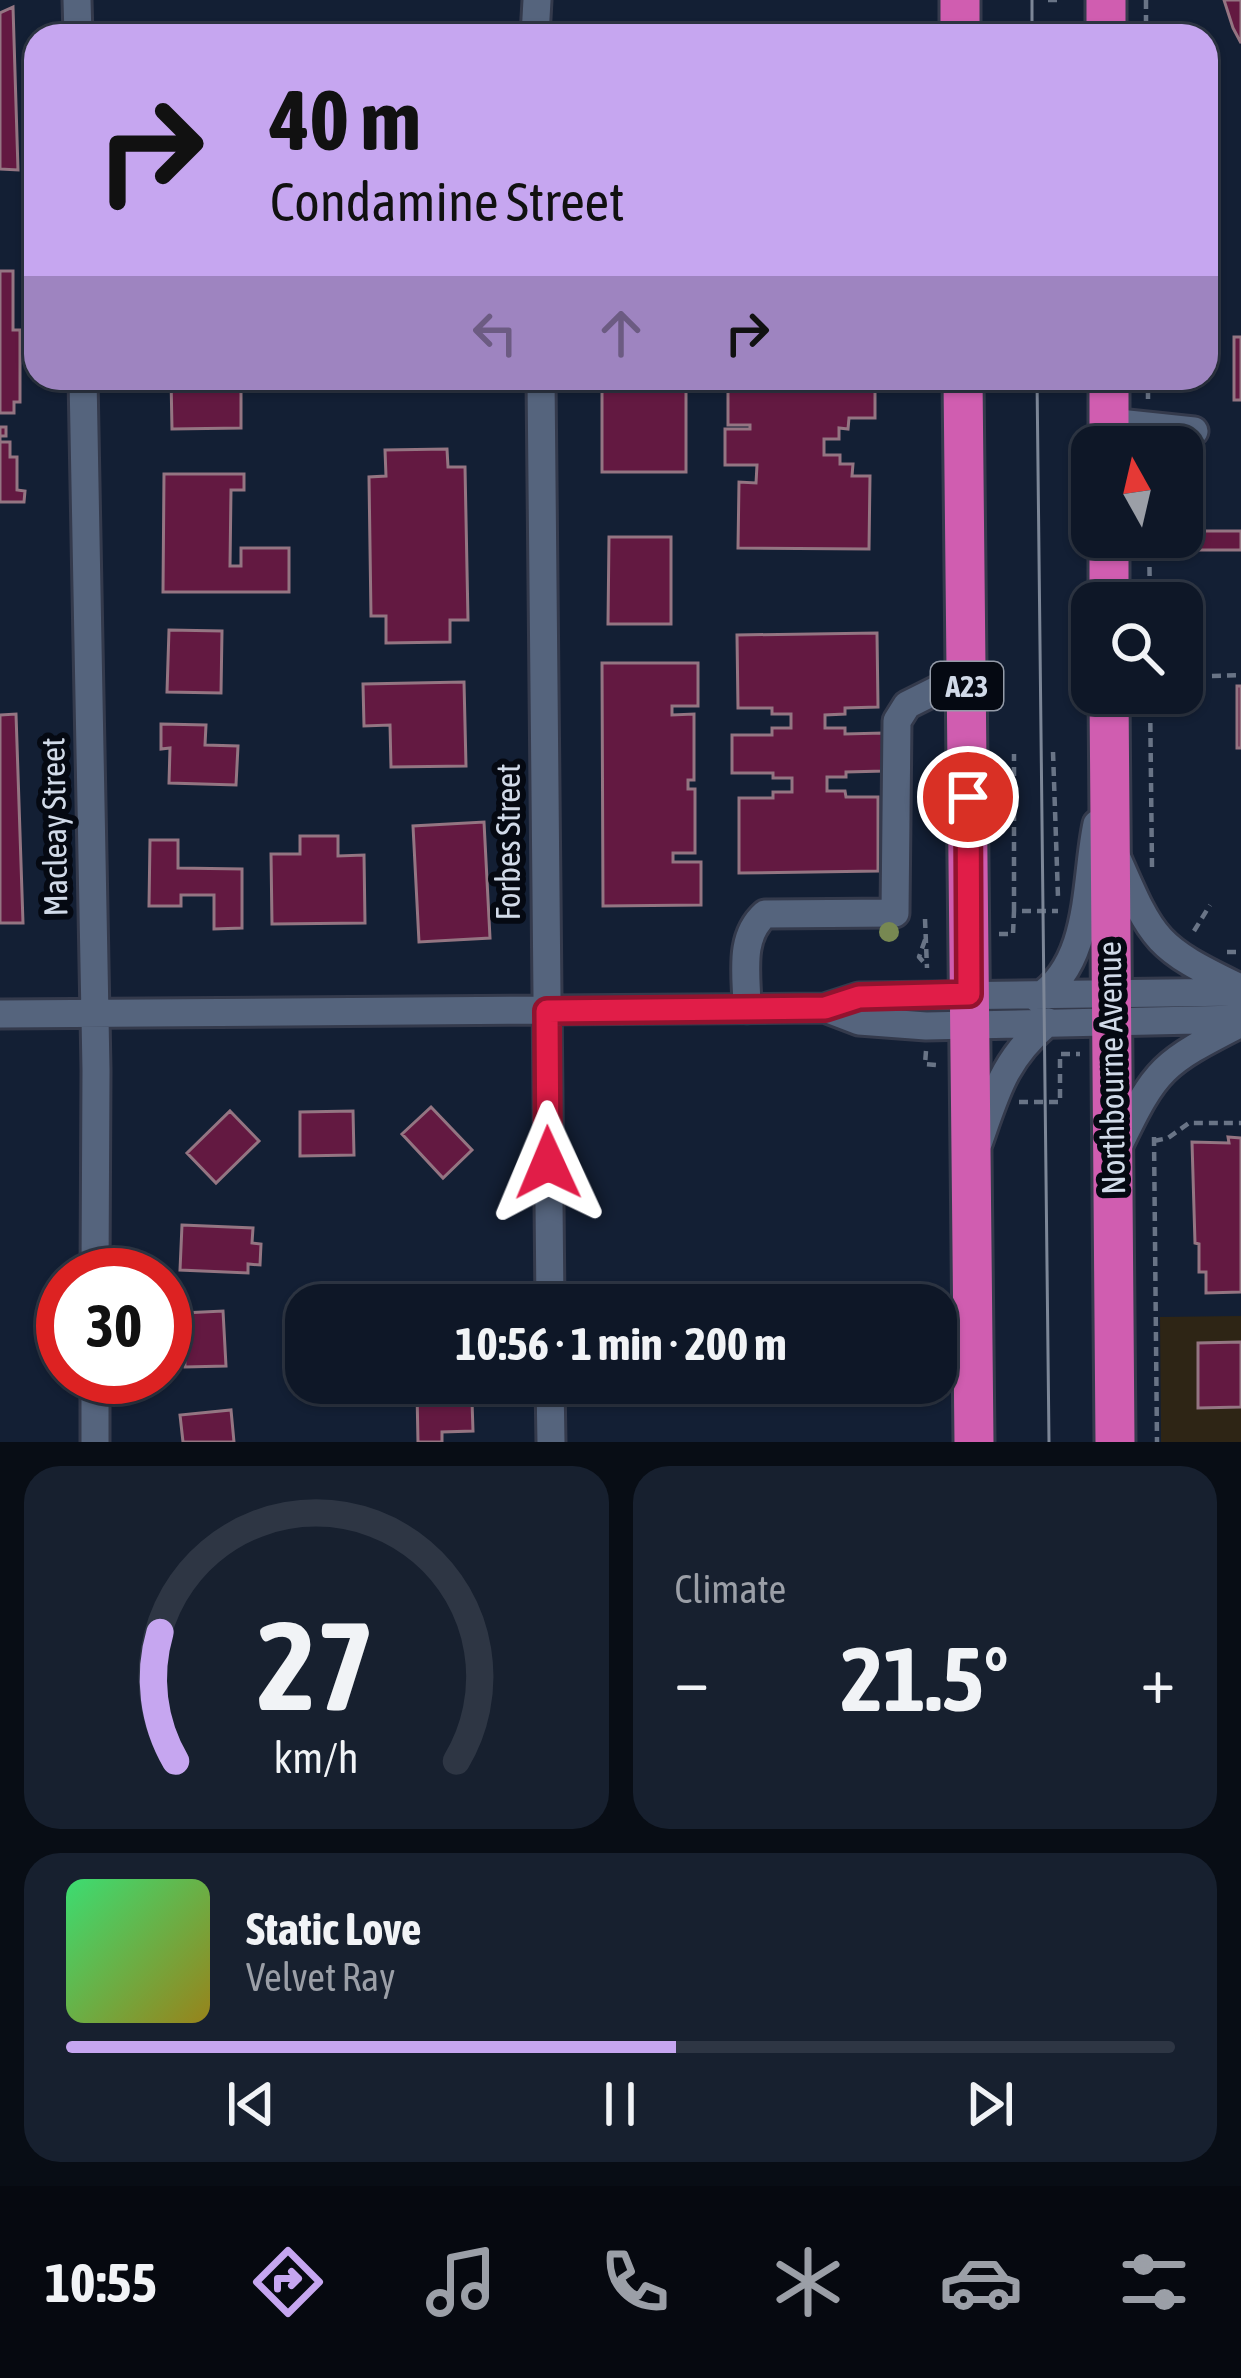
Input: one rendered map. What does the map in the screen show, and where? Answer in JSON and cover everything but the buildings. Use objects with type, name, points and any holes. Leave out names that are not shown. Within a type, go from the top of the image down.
[{"type":"highway","name":"A23","points":[[963,390],[976,1015],[974,1442]]},
{"type":"highway","points":[[1109,390],[1109,426]]},
{"type":"highway","name":"Northbourne Avenue","points":[[1108,714],[1103,1003],[1112,1160],[1114,1442]]},
{"type":"street","name":"Macleay Street","points":[[83,390],[95,1248]]},
{"type":"street","name":"Forbes Street","points":[[541,390],[550,1284]]},
{"type":"street","points":[[747,1009],[747,941],[752,926],[765,914],[895,913],[896,721],[907,705],[967,675]]},
{"type":"street","points":[[1045,994],[1061,974],[1085,915],[1091,848],[1109,767]]},
{"type":"street","points":[[1109,841],[1153,933],[1184,960],[1241,990]]},
{"type":"street","points":[[0,1014],[825,1008],[860,1021],[976,1015],[1045,1024],[1103,1003],[1241,990]]},
{"type":"street","points":[[976,1015],[1045,994],[1241,1021]]},
{"type":"street","points":[[972,1162],[1003,1071],[1045,1024],[1103,1003]]},
{"type":"street","points":[[1112,1160],[1147,1087],[1163,1068],[1241,1021]]},
{"type":"street","points":[[95,1404],[95,1442]]},
{"type":"street","points":[[550,1404],[551,1442]]},
{"type":"path","points":[[1048,0],[1057,0]]},
{"type":"path","points":[[1203,676],[1241,676]]},
{"type":"path","points":[[1150,714],[1152,877]]},
{"type":"path","points":[[1053,752],[1058,928]]},
{"type":"path","points":[[1013,934],[1015,754]]},
{"type":"path","points":[[1192,934],[1210,905]]},
{"type":"path","points":[[1013,910],[1058,909]]},
{"type":"path","points":[[925,919],[927,935],[919,957],[927,966]]},
{"type":"path","points":[[1016,1088],[1016,1102],[1060,1102],[1060,1054]]},
{"type":"path","points":[[1154,1141],[1168,1138],[1189,1123],[1241,1123]]},
{"type":"path","points":[[1154,1124],[1157,1442]]},
{"type":"shaded area","points":[[1241,1316],[1241,1442],[1161,1442],[1160,1317]]},
{"type":"tram line","points":[[1032,0],[1032,24]]},
{"type":"tram line","points":[[1037,390],[1049,1442]]},
{"type":"route","points":[[548,1163],[547,1011],[825,1008],[859,997],[969,994],[968,797]]}]
